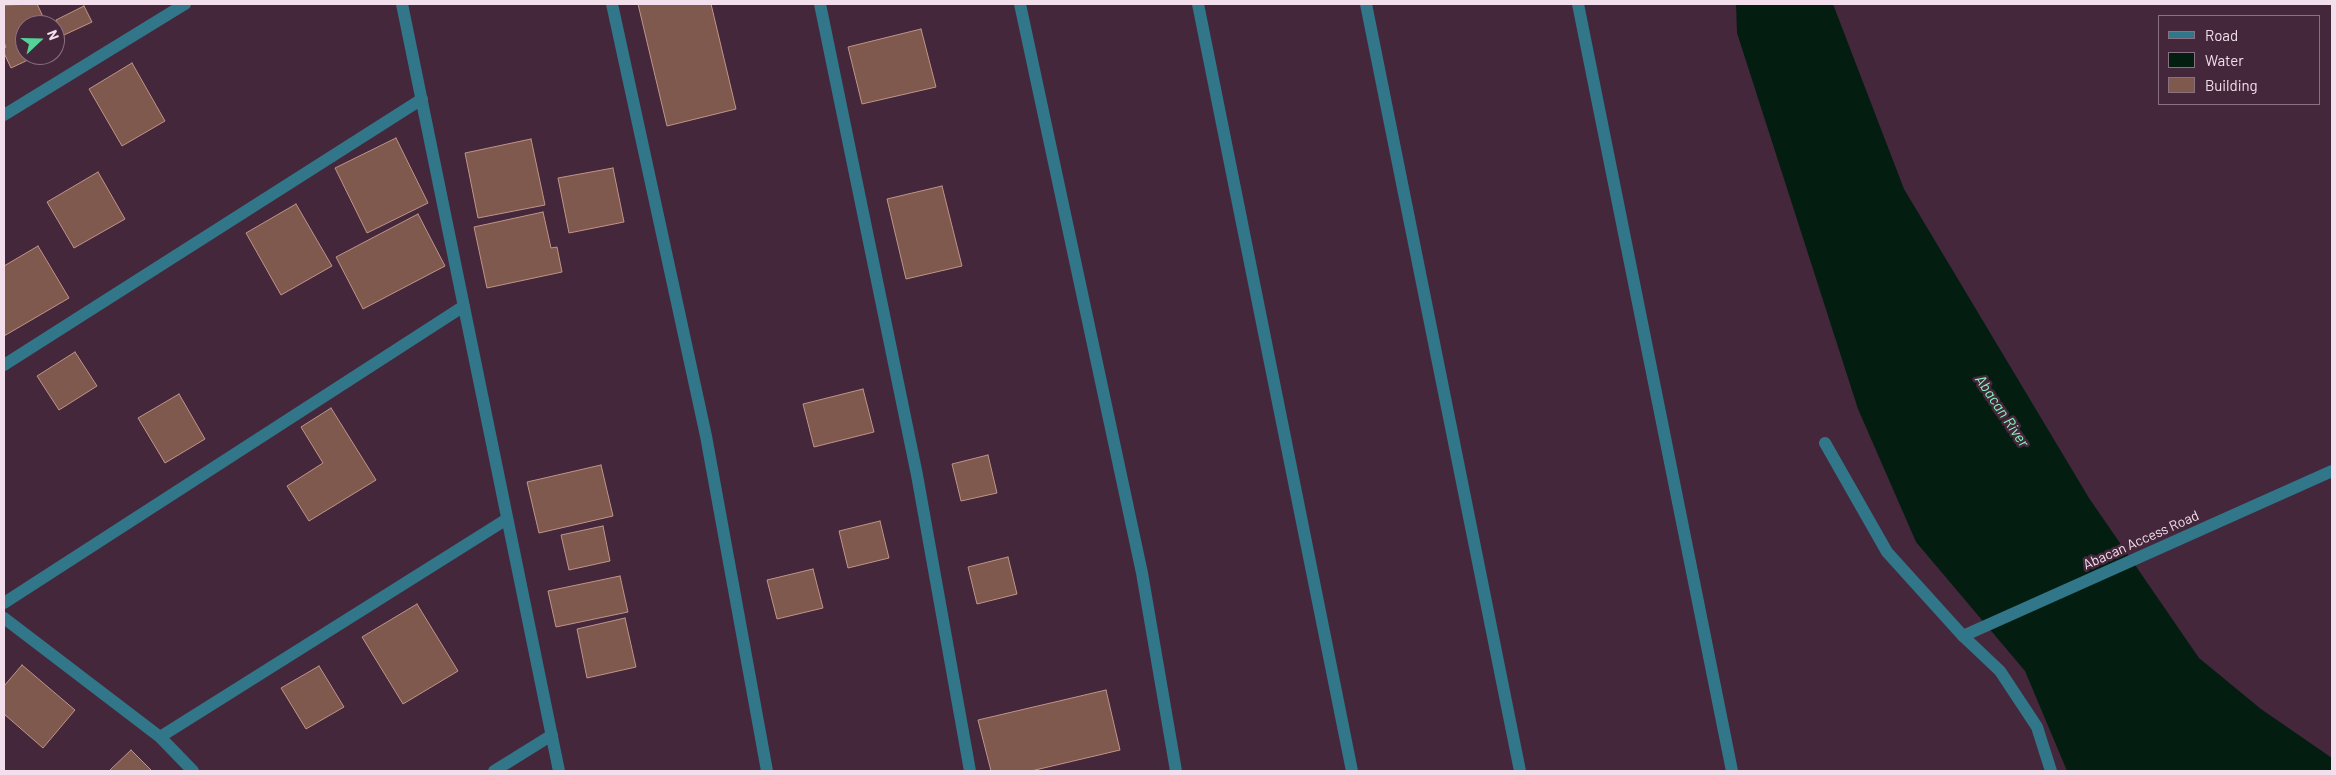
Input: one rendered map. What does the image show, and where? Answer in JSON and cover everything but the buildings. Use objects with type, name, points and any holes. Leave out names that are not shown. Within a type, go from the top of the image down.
[{"type":"street","points":[[4,115],[184,4]]},
{"type":"street","points":[[402,4],[559,771]]},
{"type":"street","points":[[612,4],[706,436],[767,771]]},
{"type":"street","points":[[820,4],[915,466],[970,771]]},
{"type":"street","points":[[1020,4],[1142,573],[1176,771]]},
{"type":"street","points":[[1198,4],[1352,771]]},
{"type":"street","points":[[1366,4],[1520,771]]},
{"type":"street","points":[[1578,4],[1732,771]]},
{"type":"street","points":[[4,365],[422,99]]},
{"type":"street","points":[[4,603],[464,306]]},
{"type":"street","points":[[1825,443],[1887,552],[1963,636],[2006,679],[2037,727],[2052,771]]},
{"type":"street","name":"Abacan Access Road","points":[[1963,636],[2332,472]]},
{"type":"street","points":[[160,737],[507,519]]},
{"type":"street","points":[[4,618],[160,737],[193,771]]},
{"type":"street","points":[[494,771],[552,735]]},
{"type":"water","name":"Abacan River","points":[[1736,4],[1833,4],[1904,189],[2089,498],[2199,658],[2261,709],[2332,758],[2332,771],[2067,771],[2025,671],[1916,542],[1858,409],[1737,33]]}]
